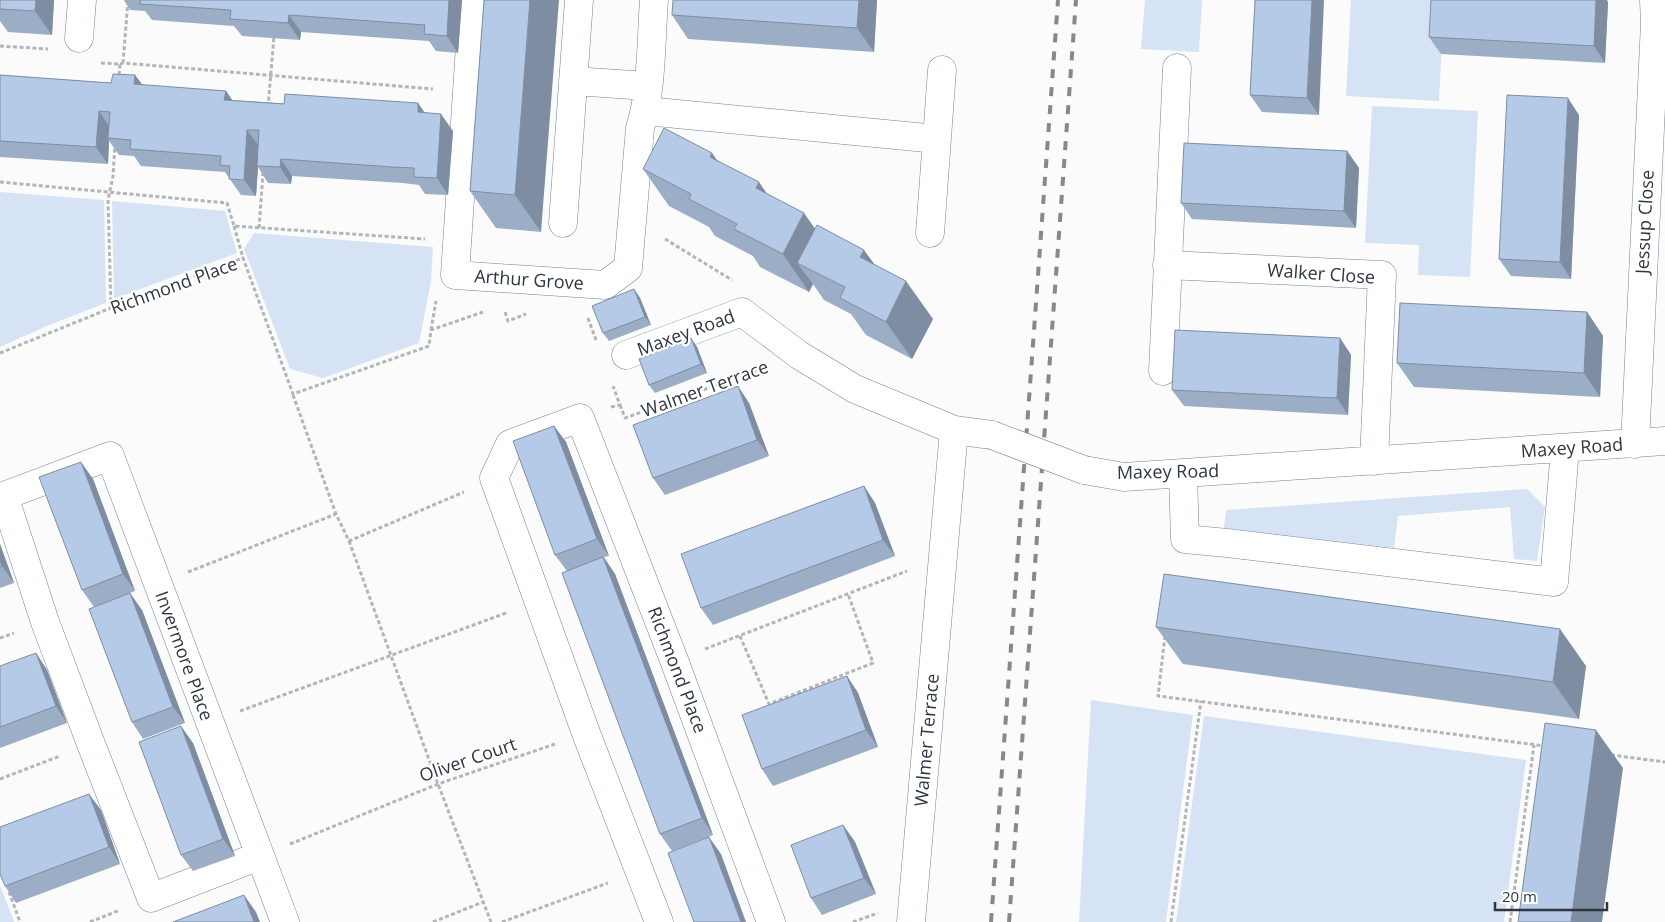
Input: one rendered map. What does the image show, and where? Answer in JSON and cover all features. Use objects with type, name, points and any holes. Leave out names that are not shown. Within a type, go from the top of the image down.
[{"type":"street","points":[[79,38],[82,0]]},
{"type":"street","name":"Arthur Grove","points":[[473,0],[455,275],[605,286],[628,268],[640,128],[647,98],[654,0]]},
{"type":"street","points":[[563,223],[579,0]]},
{"type":"street","name":"Jessup Close","points":[[1635,444],[1655,24],[1654,0]]},
{"type":"street","points":[[1162,371],[1177,68]]},
{"type":"street","points":[[930,233],[942,70]]},
{"type":"street","points":[[573,81],[647,98],[937,139]]},
{"type":"street","name":"Walker Close","points":[[1167,265],[1382,275],[1374,461]]},
{"type":"street","name":"Maxey Road","points":[[626,355],[742,312],[799,355],[855,389],[954,430],[992,435],[1084,470],[1124,477],[1665,441]]},
{"type":"street","points":[[580,418],[510,444],[494,478],[586,733],[658,922]]},
{"type":"street","name":"Richmond Place","points":[[580,418],[674,660],[771,922]]},
{"type":"street","name":"Walmer Terrace","points":[[912,922],[954,430]]},
{"type":"street","points":[[1183,474],[1185,539],[1554,582],[1565,449]]},
{"type":"street","name":"Invermore Place","points":[[90,744],[45,622],[4,496],[110,456],[285,922]]},
{"type":"street","points":[[90,744],[151,898],[259,856]]},
{"type":"path","points":[[119,82],[128,0]]},
{"type":"path","points":[[268,114],[274,28]]},
{"type":"path","points":[[0,46],[51,49],[50,54]]},
{"type":"path","points":[[94,62],[467,92]]},
{"type":"path","points":[[111,308],[108,200],[115,138]]},
{"type":"path","points":[[259,228],[263,171]]},
{"type":"path","points":[[0,182],[227,203],[243,258]]},
{"type":"path","points":[[234,226],[456,242]]},
{"type":"path","points":[[631,233],[660,236],[746,288],[742,312]]},
{"type":"path","name":"Richmond Place","points":[[0,353],[243,258],[336,514]]},
{"type":"path","points":[[503,305],[508,321],[533,312]]},
{"type":"path","points":[[293,394],[429,346],[431,330],[485,311]]},
{"type":"path","points":[[586,312],[596,340]]},
{"type":"path","name":"Walmer Terrace","points":[[620,405],[625,418],[799,355]]},
{"type":"path","points":[[580,418],[620,405],[609,377]]},
{"type":"path","points":[[349,542],[494,478]]},
{"type":"path","points":[[157,584],[336,514],[349,542],[491,922]]},
{"type":"path","points":[[674,660],[942,557]]},
{"type":"path","points":[[740,636],[769,704],[873,663],[848,594]]},
{"type":"path","points":[[209,722],[539,600]]},
{"type":"path","points":[[1165,635],[1158,696],[1553,747]]},
{"type":"path","points":[[1171,922],[1201,701]]},
{"type":"path","name":"Oliver Court","points":[[259,856],[438,784],[586,733]]},
{"type":"path","points":[[0,779],[90,744]]},
{"type":"path","points":[[1510,922],[1534,745]]},
{"type":"path","points":[[1609,755],[1665,762]]},
{"type":"path","points":[[502,922],[640,872]]},
{"type":"path","points":[[7,886],[20,922]]},
{"type":"path","points":[[433,922],[483,902]]},
{"type":"shaded area","points":[[1145,0],[1202,0],[1199,52],[1141,49]]},
{"type":"shaded area","points":[[1351,0],[1444,0],[1439,101],[1346,96]]},
{"type":"shaded area","points":[[1372,106],[1478,111],[1470,277],[1418,275],[1419,245],[1365,243]]},
{"type":"shaded area","points":[[0,192],[104,200],[106,303],[49,325],[0,347]]},
{"type":"shaded area","points":[[112,201],[225,211],[237,253],[114,299]]},
{"type":"shaded area","points":[[254,233],[433,247],[431,281],[419,343],[323,378],[290,369],[244,249]]},
{"type":"shaded area","points":[[1527,489],[1545,507],[1537,561],[1514,559],[1510,507],[1398,516],[1394,548],[1224,528],[1226,510]]},
{"type":"shaded area","points":[[1091,700],[1193,715],[1166,922],[1079,922]]},
{"type":"shaded area","points":[[1204,716],[1526,760],[1504,922],[1176,922]]},
{"type":"shaded area","points":[[0,885],[14,922],[0,922]]},
{"type":"building","points":[[0,0],[36,0],[35,11],[0,9]]},
{"type":"building","points":[[140,0],[449,0],[447,36],[424,34],[425,25],[289,15],[288,23],[230,19],[231,10],[140,4]]},
{"type":"building","points":[[484,0],[530,0],[515,195],[470,191]]},
{"type":"building","points":[[673,0],[859,0],[857,28],[672,15]]},
{"type":"building","points":[[1255,0],[1312,0],[1307,98],[1250,95]]},
{"type":"building","points":[[1431,0],[1596,0],[1594,46],[1429,37]]},
{"type":"building","points":[[113,74],[135,75],[134,84],[226,91],[224,100],[284,104],[285,94],[418,103],[418,112],[441,114],[437,178],[414,177],[414,168],[281,159],[280,167],[257,166],[259,130],[247,130],[244,180],[229,179],[230,166],[220,165],[221,156],[130,149],[131,140],[108,138],[110,112],[99,111],[96,147],[0,141],[0,75],[111,83]]},
{"type":"building","points":[[1507,95],[1568,98],[1560,262],[1499,259]]},
{"type":"building","points":[[664,128],[712,153],[710,157],[759,182],[756,188],[804,213],[783,254],[734,229],[737,224],[689,199],[691,194],[643,169]]},
{"type":"building","points":[[1184,143],[1347,151],[1344,211],[1181,203]]},
{"type":"building","points":[[817,225],[864,250],[860,257],[906,281],[886,322],[840,298],[845,287],[797,263]]},
{"type":"building","points":[[634,289],[645,317],[603,333],[592,306]]},
{"type":"building","points":[[1400,303],[1587,312],[1584,373],[1397,363]]},
{"type":"building","points":[[1175,330],[1340,338],[1337,398],[1172,390]]},
{"type":"building","points":[[691,338],[701,364],[649,385],[639,359]]},
{"type":"building","points":[[738,386],[757,440],[653,478],[633,425]]},
{"type":"building","points":[[554,426],[597,539],[555,555],[513,441]]},
{"type":"building","points":[[81,462],[123,574],[82,590],[39,477]]},
{"type":"building","points":[[864,486],[883,540],[701,608],[681,554]]},
{"type":"building","points":[[603,557],[702,818],[660,834],[562,573]]},
{"type":"building","points":[[1164,574],[1560,629],[1553,682],[1156,627]]},
{"type":"building","points":[[130,593],[173,707],[132,722],[89,609]]},
{"type":"building","points":[[36,653],[56,706],[0,727],[0,666]]},
{"type":"building","points":[[847,676],[866,730],[762,769],[742,715]]},
{"type":"building","points":[[1545,723],[1596,730],[1571,922],[1518,922]]},
{"type":"building","points":[[181,726],[223,839],[181,855],[139,742]]},
{"type":"building","points":[[89,794],[109,847],[5,886],[0,874],[0,827]]},
{"type":"building","points":[[843,825],[864,878],[811,898],[791,845]]},
{"type":"building","points":[[709,837],[741,922],[694,922],[668,853]]},
{"type":"building","points":[[244,895],[254,922],[173,922]]},
{"type":"railway","points":[[991,922],[1058,0]]},
{"type":"railway","points":[[1009,922],[1076,0]]}]
